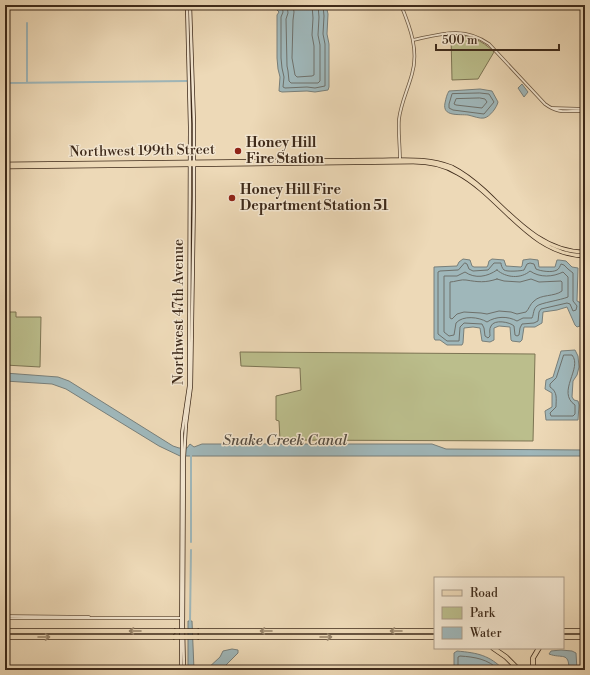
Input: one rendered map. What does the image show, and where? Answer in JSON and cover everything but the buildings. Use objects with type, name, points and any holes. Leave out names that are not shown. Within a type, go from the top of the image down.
[{"type":"highway","points":[[5,631],[434,631]]},
{"type":"highway","points":[[564,631],[585,631]]},
{"type":"highway","points":[[5,637],[434,637]]},
{"type":"highway","points":[[564,639],[575,640],[583,637]]},
{"type":"highway","points":[[494,649],[506,657],[519,670]]},
{"type":"highway","points":[[532,670],[533,658],[538,649]]},
{"type":"main road","name":"Northwest 47th Avenue","points":[[183,447],[191,389],[193,259],[192,163],[187,18],[189,5]]},
{"type":"main road","name":"Northwest 47th Avenue","points":[[182,618],[182,433],[189,386],[189,262],[193,105],[189,5]]},
{"type":"main road","points":[[187,18],[190,23]]},
{"type":"main road","points":[[190,102],[193,105]]},
{"type":"main road","name":"Northwest 199th Street","points":[[5,164],[400,161],[446,166]]},
{"type":"main road","name":"Northwest 199th Street","points":[[5,167],[192,163]]},
{"type":"main road","points":[[446,166],[458,170],[474,181],[540,239],[560,249],[585,252]]},
{"type":"main road","points":[[446,166],[472,183],[538,241],[560,252],[585,256]]},
{"type":"main road","points":[[190,213],[193,218]]},
{"type":"main road","points":[[189,262],[193,259]]},
{"type":"main road","points":[[189,281],[192,286]]},
{"type":"main road","points":[[181,670],[182,618]]},
{"type":"main road","points":[[182,618],[184,670]]},
{"type":"street","points":[[400,161],[400,119],[403,101],[413,72],[414,53],[413,40],[401,5]]},
{"type":"street","points":[[413,40],[456,32],[467,33],[479,37],[494,49],[551,108],[558,111],[585,110]]},
{"type":"street","points":[[5,617],[182,618]]},
{"type":"green space","points":[[451,35],[469,37],[480,41],[494,52],[478,79],[452,80]]},
{"type":"green space","points":[[5,312],[16,312],[16,317],[41,317],[40,367],[5,365]]},
{"type":"green space","points":[[240,352],[535,354],[533,441],[280,440],[279,421],[276,420],[276,396],[301,390],[300,368],[241,366]]},
{"type":"water","points":[[279,5],[326,5],[328,14],[327,34],[329,44],[328,90],[315,92],[279,91],[280,77],[277,58],[277,15],[279,12],[277,10]]},
{"type":"water","points":[[522,84],[528,92],[524,97],[518,88]]},
{"type":"water","points":[[480,89],[492,91],[498,102],[495,109],[489,116],[481,118],[452,114],[446,111],[445,103],[449,91]]},
{"type":"water","points":[[463,259],[470,260],[472,266],[474,267],[487,267],[489,261],[492,259],[504,260],[506,266],[521,267],[523,260],[530,259],[538,260],[539,267],[555,267],[557,260],[566,261],[572,267],[578,268],[577,301],[581,303],[580,326],[577,327],[575,325],[567,307],[543,312],[542,323],[535,327],[524,327],[522,340],[520,342],[511,340],[510,327],[499,326],[494,328],[494,340],[490,342],[482,341],[480,328],[473,327],[464,328],[462,345],[447,345],[440,340],[435,340],[434,267],[457,266]]},
{"type":"water","points":[[575,350],[578,356],[579,367],[577,375],[573,381],[572,397],[574,400],[578,401],[578,420],[546,420],[545,411],[552,407],[552,393],[545,389],[546,380],[553,377],[561,351]]},
{"type":"water","name":"Snake Creek Canal","points":[[5,373],[58,377],[69,381],[173,446],[179,448],[187,448],[190,444],[194,447],[202,444],[432,444],[446,449],[585,450],[585,456],[180,456],[159,446],[66,389],[52,384],[5,381]]},
{"type":"water","points":[[188,621],[192,621],[194,670],[188,670]]},
{"type":"water","points":[[232,649],[238,650],[238,653],[221,670],[206,670],[220,657],[223,651]]},
{"type":"water","points":[[561,650],[576,653],[577,670],[569,670],[568,660],[566,658],[549,654],[551,651]]},
{"type":"water","points":[[457,651],[488,658],[504,670],[454,670],[454,653]]},
{"type":"waterway","points":[[27,23],[27,83]]},
{"type":"waterway","points":[[5,83],[187,81]]},
{"type":"waterway","points":[[191,455],[191,542]]},
{"type":"waterway","points":[[190,622],[191,550]]},
{"type":"place","name":"Honey Hill Fire Station","points":[[238,151]]},
{"type":"place","name":"Honey Hill Fire Department Station 51","points":[[232,198]]}]
